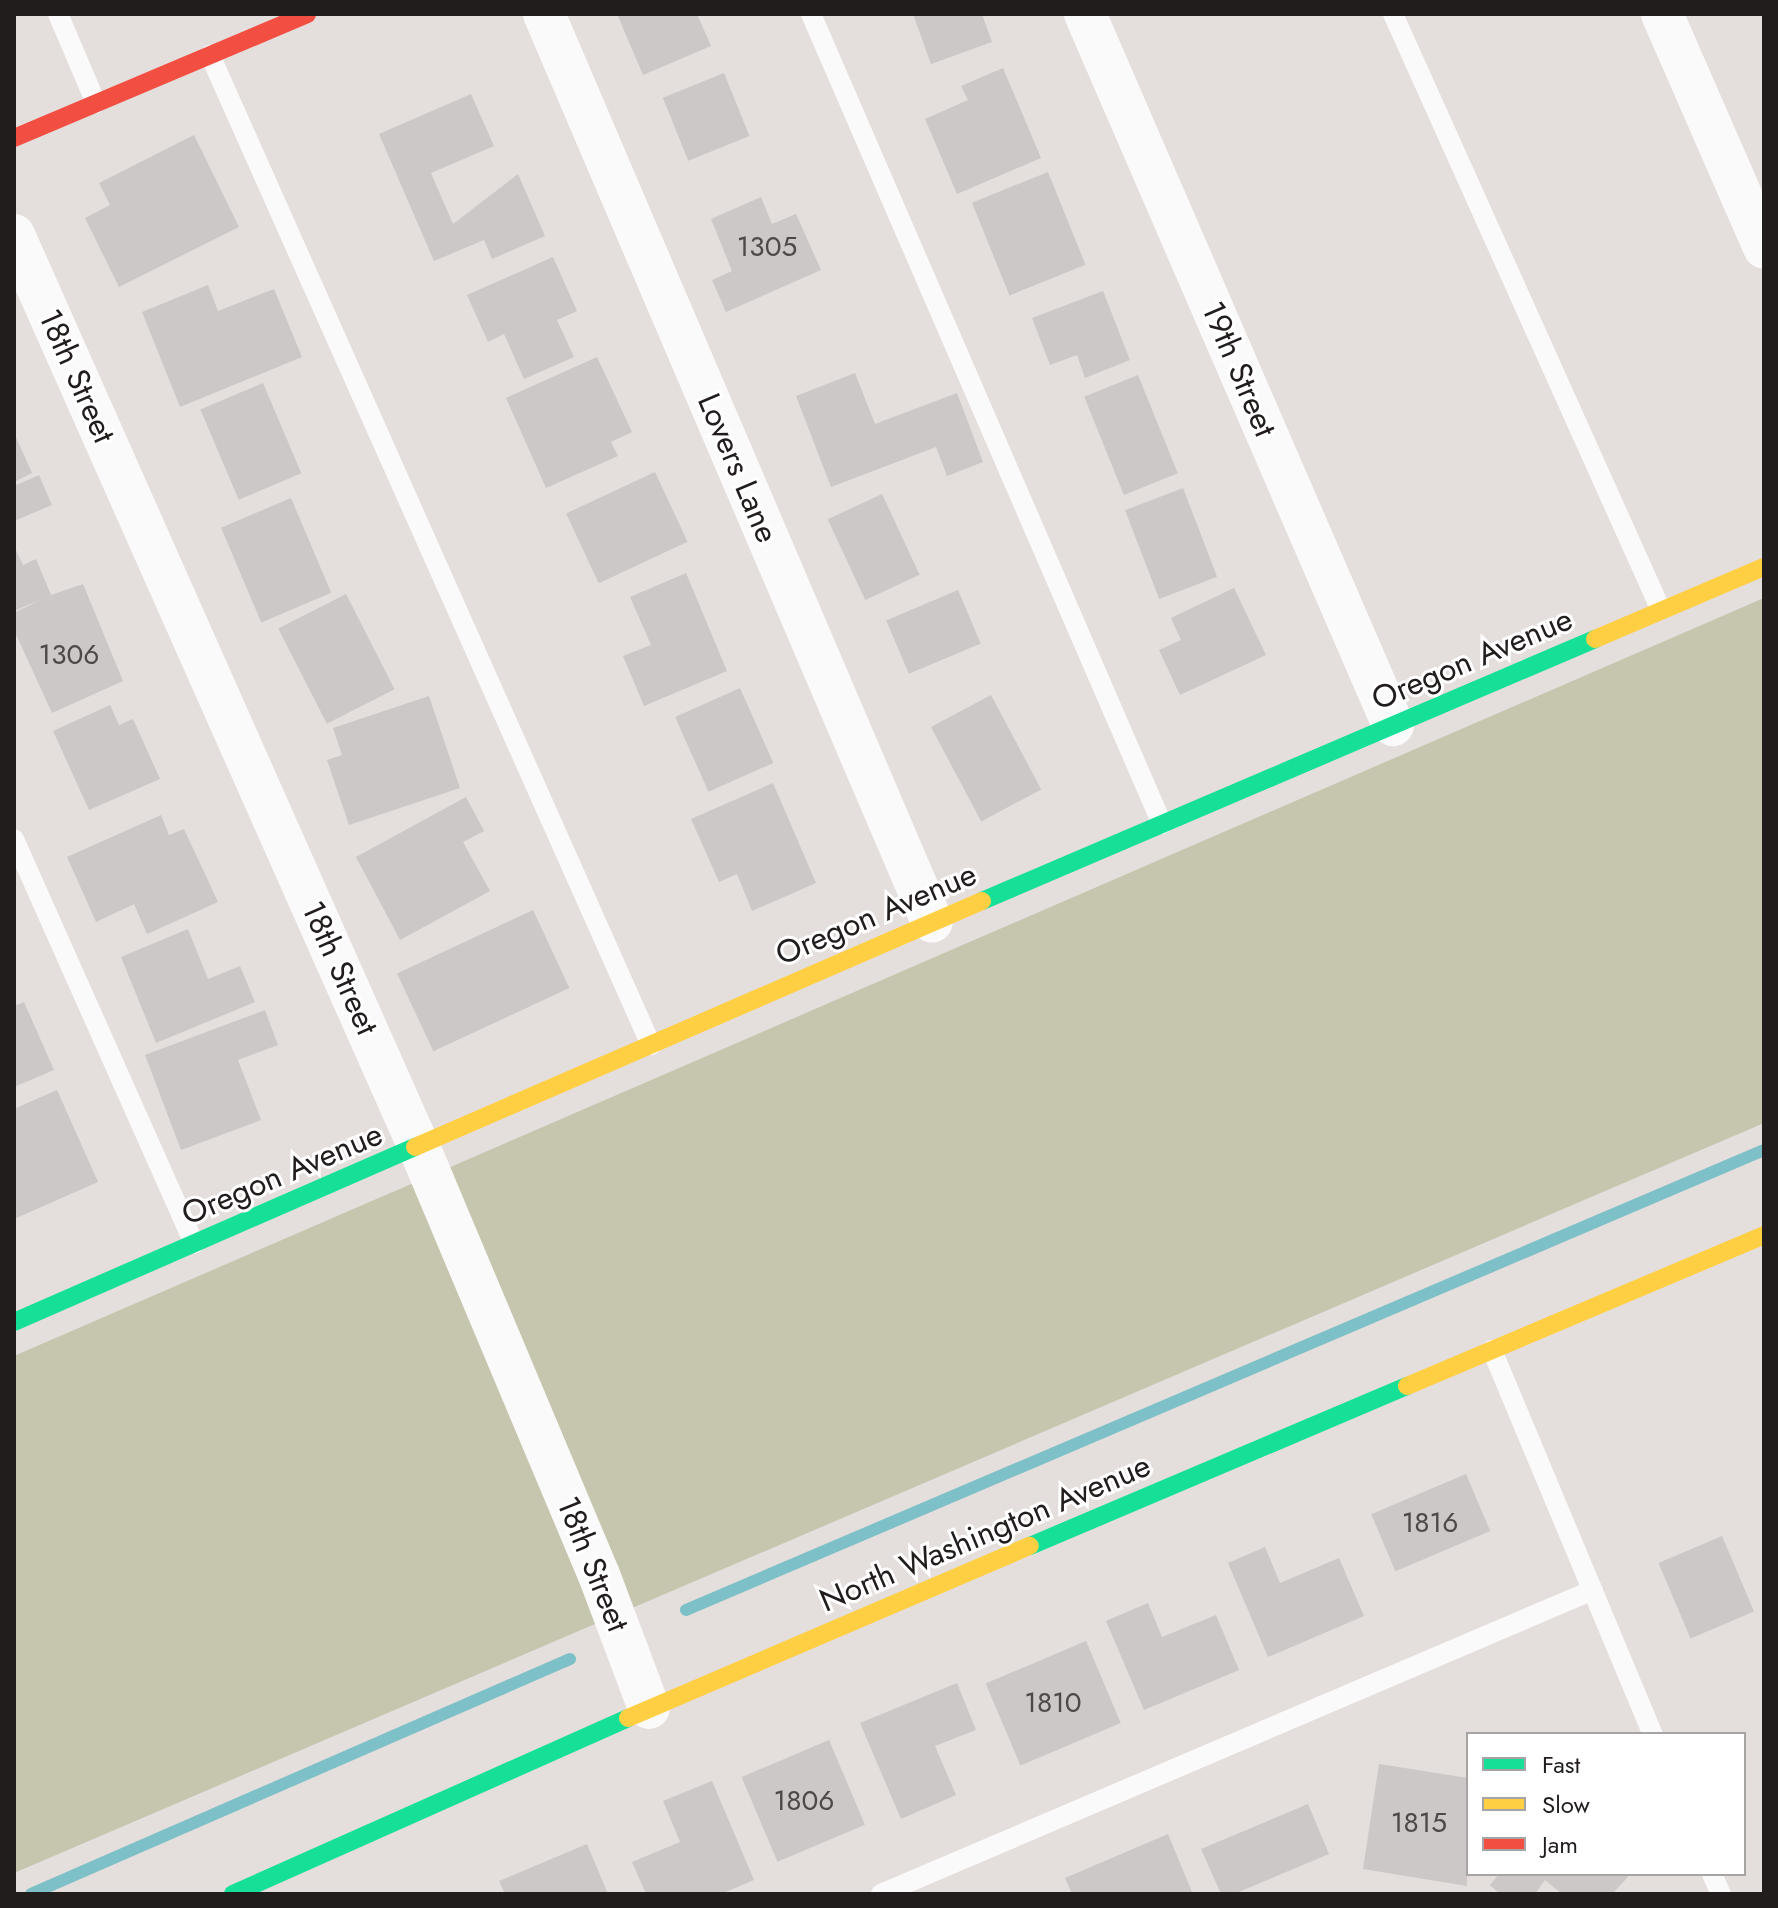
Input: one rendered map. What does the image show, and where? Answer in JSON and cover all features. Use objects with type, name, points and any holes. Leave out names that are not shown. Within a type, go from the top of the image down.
[{"type":"street","points":[[14,138],[307,14]]},
{"type":"street","name":"Lovers Lane","points":[[544,14],[932,922]]},
{"type":"street","name":"19th Street","points":[[1085,14],[1393,725]]},
{"type":"street","points":[[1662,14],[1764,248]]},
{"type":"street","name":"18th Street","points":[[14,235],[419,1147],[599,1575],[649,1708]]},
{"type":"street","name":"Oregon Avenue","points":[[14,1322],[932,922],[1764,567]]},
{"type":"street","name":"North Washington Avenue","points":[[233,1894],[649,1708],[1764,1235]]},
{"type":"lane","points":[[58,14],[96,103]]},
{"type":"lane","points":[[811,14],[1162,824]]},
{"type":"lane","points":[[1393,14],[1661,610]]},
{"type":"lane","points":[[210,55],[651,1045]]},
{"type":"lane","points":[[14,839],[194,1244]]},
{"type":"lane","points":[[1492,1350],[1652,1732]]},
{"type":"lane","points":[[881,1894],[1593,1590]]},
{"type":"green space","points":[[1764,598],[1764,1123],[14,1873],[14,1356]]},
{"type":"building","points":[[617,14],[697,14],[711,46],[643,75]]},
{"type":"building","points":[[913,14],[982,14],[992,42],[931,64]]},
{"type":"building","points":[[1003,68],[1041,158],[957,194],[925,119],[968,100],[961,86]]},
{"type":"building","points":[[724,73],[749,136],[688,161],[663,98]]},
{"type":"building","points":[[471,94],[494,146],[431,173],[453,224],[518,174],[545,236],[492,259],[484,240],[434,261],[379,134]]},
{"type":"building","points":[[194,135],[239,227],[119,287],[85,218],[110,205],[99,183]]},
{"type":"building","points":[[1048,172],[1085,265],[1009,295],[972,203]]},
{"type":"building","points":[[761,197],[772,224],[796,214],[821,270],[726,312],[712,280],[732,271],[711,219]]},
{"type":"building","points":[[553,257],[577,311],[557,320],[574,357],[524,379],[504,334],[488,342],[467,295]]},
{"type":"building","points":[[208,285],[218,311],[274,289],[302,357],[180,407],[142,312]]},
{"type":"building","points":[[1103,291],[1130,360],[1085,378],[1077,355],[1050,365],[1032,318]]},
{"type":"building","points":[[597,357],[632,432],[611,442],[618,456],[546,488],[506,398]]},
{"type":"building","points":[[855,373],[875,424],[957,393],[983,462],[947,476],[936,447],[831,487],[796,396]]},
{"type":"building","points":[[1138,375],[1178,473],[1124,495],[1084,397]]},
{"type":"building","points":[[263,383],[301,473],[239,500],[200,410]]},
{"type":"building","points":[[14,433],[32,473],[14,482]]},
{"type":"building","points":[[655,472],[688,542],[599,583],[566,513]]},
{"type":"building","points":[[39,475],[52,505],[14,521],[14,486]]},
{"type":"building","points":[[1183,488],[1217,577],[1159,599],[1125,510]]},
{"type":"building","points":[[882,494],[920,575],[865,600],[828,519]]},
{"type":"building","points":[[291,498],[331,593],[261,623],[221,528]]},
{"type":"building","points":[[14,546],[23,565],[36,559],[51,595],[83,584],[123,681],[52,713],[14,630],[14,613],[42,599],[14,611]]},
{"type":"building","points":[[686,573],[727,671],[644,706],[623,656],[651,645],[630,597]]},
{"type":"building","points":[[1234,588],[1266,655],[1180,695],[1159,650],[1181,640],[1171,618]]},
{"type":"building","points":[[958,590],[981,643],[909,674],[886,620]]},
{"type":"building","points":[[346,594],[395,689],[327,724],[278,629]]},
{"type":"building","points":[[740,688],[773,763],[708,792],[675,717]]},
{"type":"building","points":[[991,695],[1041,789],[981,821],[931,727]]},
{"type":"building","points":[[429,696],[460,788],[349,825],[327,760],[342,755],[333,728]]},
{"type":"building","points":[[110,705],[119,725],[133,719],[160,779],[89,810],[53,731]]},
{"type":"building","points":[[773,783],[816,883],[752,911],[737,874],[719,882],[691,819]]},
{"type":"building","points":[[466,797],[484,831],[463,842],[490,891],[400,940],[356,857]]},
{"type":"building","points":[[161,815],[169,835],[184,829],[218,902],[147,934],[134,904],[96,922],[67,857]]},
{"type":"building","points":[[533,910],[569,988],[433,1051],[397,973]]},
{"type":"building","points":[[188,929],[208,979],[240,966],[255,1002],[156,1043],[121,957]]},
{"type":"building","points":[[24,1002],[54,1070],[14,1087],[14,1006]]},
{"type":"building","points":[[265,1010],[278,1045],[238,1060],[261,1120],[181,1150],[145,1055]]},
{"type":"building","points":[[57,1090],[98,1182],[14,1219],[14,1109]]},
{"type":"building","points":[[1466,1474],[1490,1531],[1395,1571],[1371,1514]]},
{"type":"building","points":[[1722,1536],[1754,1611],[1691,1638],[1658,1563]]},
{"type":"building","points":[[1265,1547],[1280,1583],[1339,1558],[1364,1616],[1268,1657],[1228,1563]]},
{"type":"building","points":[[1148,1603],[1162,1637],[1216,1615],[1239,1670],[1144,1710],[1106,1621]]},
{"type":"building","points":[[1086,1641],[1121,1723],[1020,1766],[986,1684]]},
{"type":"building","points":[[957,1683],[976,1730],[935,1746],[956,1795],[901,1819],[860,1723]]},
{"type":"building","points":[[829,1740],[865,1825],[777,1862],[742,1777]]},
{"type":"building","points":[[1379,1764],[1466,1778],[1467,1886],[1363,1869]]},
{"type":"building","points":[[712,1781],[754,1880],[721,1894],[646,1894],[632,1862],[680,1842],[663,1801]]},
{"type":"building","points":[[1308,1804],[1329,1854],[1234,1894],[1221,1894],[1201,1849]]},
{"type":"building","points":[[1168,1834],[1192,1892],[1072,1894],[1065,1878]]},
{"type":"building","points":[[587,1844],[608,1894],[505,1894],[499,1881]]},
{"type":"building","points":[[1497,1876],[1628,1877],[1612,1894],[1562,1894],[1545,1880],[1535,1894],[1500,1894],[1490,1885]]},
{"type":"waterway","points":[[686,1610],[1764,1150]]},
{"type":"waterway","points":[[31,1894],[570,1659]]},
{"type":"traffic: fast","points":[[982,901],[1595,639]]},
{"type":"traffic: fast","points":[[14,1322],[415,1147]]},
{"type":"traffic: fast","points":[[1030,1546],[1407,1386]]},
{"type":"traffic: fast","points":[[233,1894],[628,1718]]},
{"type":"traffic: slow","points":[[1595,639],[1764,567]]},
{"type":"traffic: slow","points":[[415,1147],[982,901]]},
{"type":"traffic: slow","points":[[1407,1386],[1764,1235]]},
{"type":"traffic: slow","points":[[628,1718],[1030,1546]]},
{"type":"traffic: jam","points":[[14,138],[307,14]]}]
